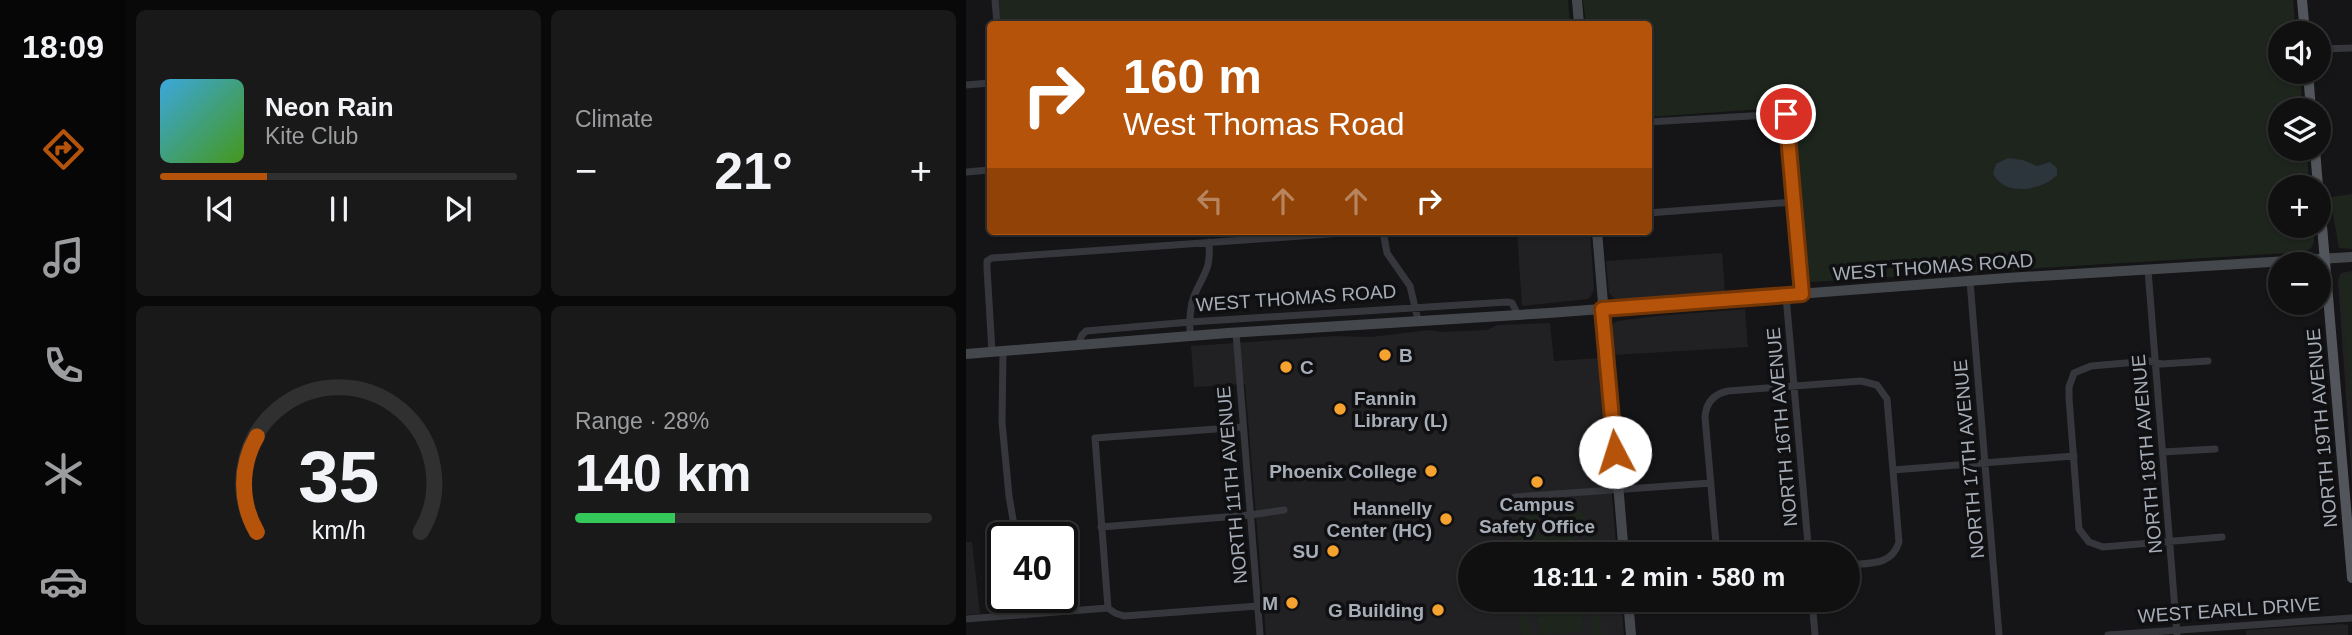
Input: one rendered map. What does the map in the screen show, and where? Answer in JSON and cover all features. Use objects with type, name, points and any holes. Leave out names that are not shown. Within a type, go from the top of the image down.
[{"type":"main road","points":[[1577,0],[1579,21]]},
{"type":"main road","points":[[2302,0],[2304,21]]},
{"type":"main road","points":[[1597,235],[1623,542]]},
{"type":"main road","name":"WEST THOMAS ROAD","points":[[2331,259],[2352,257]]},
{"type":"main road","name":"WEST THOMAS ROAD","points":[[966,354],[1970,281],[2268,263]]},
{"type":"main road","name":"NORTH 19TH AVENUE","points":[[2330,315],[2352,578]]},
{"type":"main road","points":[[1629,612],[1631,635]]},
{"type":"street","points":[[995,0],[998,21]]},
{"type":"street","points":[[2331,49],[2352,48]]},
{"type":"street","points":[[966,85],[987,83]]},
{"type":"street","points":[[1652,122],[1786,114],[1802,294]]},
{"type":"street","points":[[966,172],[987,170]]},
{"type":"street","points":[[1652,213],[1794,202]]},
{"type":"street","points":[[992,352],[987,261],[992,258],[1312,235]]},
{"type":"street","points":[[1384,235],[1387,253],[1410,286],[1418,320]]},
{"type":"street","points":[[1190,336],[1189,322],[1195,294],[1208,272],[1209,242]]},
{"type":"street","name":"NORTH 18TH AVENUE","points":[[2148,270],[2177,633]]},
{"type":"street","name":"NORTH 17TH AVENUE","points":[[1970,281],[1999,635]]},
{"type":"street","name":"NORTH 16TH AVENUE","points":[[1786,296],[1808,542]]},
{"type":"street","name":"WEST THOMAS ROAD","points":[[1078,345],[1086,331],[1189,322],[1507,302],[1512,303],[1518,315]]},
{"type":"street","name":"NORTH 11TH AVENUE","points":[[1236,333],[1260,635]]},
{"type":"street","points":[[1003,351],[1002,422],[1013,522]]},
{"type":"street","points":[[2208,361],[2149,360],[2091,366],[2074,373],[2068,387],[2080,529],[2089,542],[2103,547],[2222,537]]},
{"type":"street","points":[[1716,542],[1705,417],[1708,403],[1728,391],[1861,381],[1877,386],[1887,399],[1899,536],[1891,557],[1881,562],[1860,564]]},
{"type":"street","points":[[1108,608],[1095,438],[1243,427]]},
{"type":"street","points":[[2163,452],[2215,449]]},
{"type":"street","points":[[1893,470],[2074,456]]},
{"type":"street","points":[[1515,497],[1710,483]]},
{"type":"street","points":[[1101,527],[1284,510]]},
{"type":"street","points":[[966,619],[1108,608],[1124,616],[1258,606]]},
{"type":"street","points":[[1813,612],[1815,635]]},
{"type":"street","name":"WEST EARLL DRIVE","points":[[2108,635],[2177,633],[2352,618]]},
{"type":"shaded area","points":[[998,0],[1568,0],[1570,21],[1000,21]]},
{"type":"shaded area","points":[[1583,0],[2293,0],[2295,21],[2268,21],[2268,84],[2301,84],[2302,98],[2268,98],[2268,161],[2307,161],[2309,175],[2268,175],[2268,238],[2314,238],[2313,245],[2304,252],[2268,252],[2268,254],[1810,282],[1792,107],[1652,117],[1652,21],[1586,21]]},
{"type":"shaded area","points":[[2008,158],[2037,166],[2050,162],[2057,168],[2057,175],[2033,188],[2005,186],[1993,173],[1996,164]]},
{"type":"shaded area","points":[[2352,194],[2352,249],[2339,248],[2331,197]]},
{"type":"shaded area","points":[[1517,235],[1590,235],[1594,289],[1591,296],[1588,299],[1522,306]]},
{"type":"shaded area","points":[[1722,253],[1725,293],[1616,300],[1609,293],[1606,261]]},
{"type":"shaded area","points":[[2352,271],[2352,485],[2338,280],[2341,273]]},
{"type":"shaded area","points":[[2352,273],[2350,397],[2340,280],[2344,274]]},
{"type":"shaded area","points":[[1745,309],[1748,347],[1614,355],[1612,328],[1613,323],[1618,321]]},
{"type":"shaded area","name":"Phoenix College","points":[[1550,323],[1554,361],[1600,358],[1616,542],[1458,542],[1458,612],[1622,612],[1624,635],[1266,635],[1245,384],[1194,387],[1191,346],[1335,336],[1371,337],[1430,330],[1487,330],[1497,325]]},
{"type":"shaded area","points":[[1564,504],[1581,513],[1590,524],[1595,542],[1587,542],[1577,521],[1557,513],[1536,520],[1528,528],[1523,542],[1515,542],[1520,524],[1526,516],[1542,506]]},
{"type":"shaded area","points":[[1575,532],[1576,542],[1531,542],[1531,536]]},
{"type":"shaded area","points":[[966,542],[972,542],[980,614],[966,615]]},
{"type":"shaded area","points":[[1519,612],[1528,612],[1531,635],[1521,635]]},
{"type":"shaded area","points":[[1537,612],[1582,612],[1583,632],[1539,635]]},
{"type":"shaded area","points":[[1592,612],[1600,612],[1602,635],[1591,635]]},
{"type":"shaded area","points":[[2348,625],[2348,635],[2246,635],[2246,630]]},
{"type":"place","name":"B","points":[[1385,355]]},
{"type":"place","name":"C","points":[[1286,367]]},
{"type":"place","name":"Fannin Library (L)","points":[[1340,409]]},
{"type":"place","name":"Phoenix College","points":[[1431,471]]},
{"type":"place","name":"Campus Safety Office","points":[[1537,482]]},
{"type":"place","name":"Hannelly Center (HC)","points":[[1446,519]]},
{"type":"place","name":"SU","points":[[1333,551]]},
{"type":"place","name":"M","points":[[1292,603]]},
{"type":"place","name":"G Building","points":[[1438,610]]},
{"type":"route","points":[[1615,452],[1602,309],[1802,294],[1786,114]]}]
